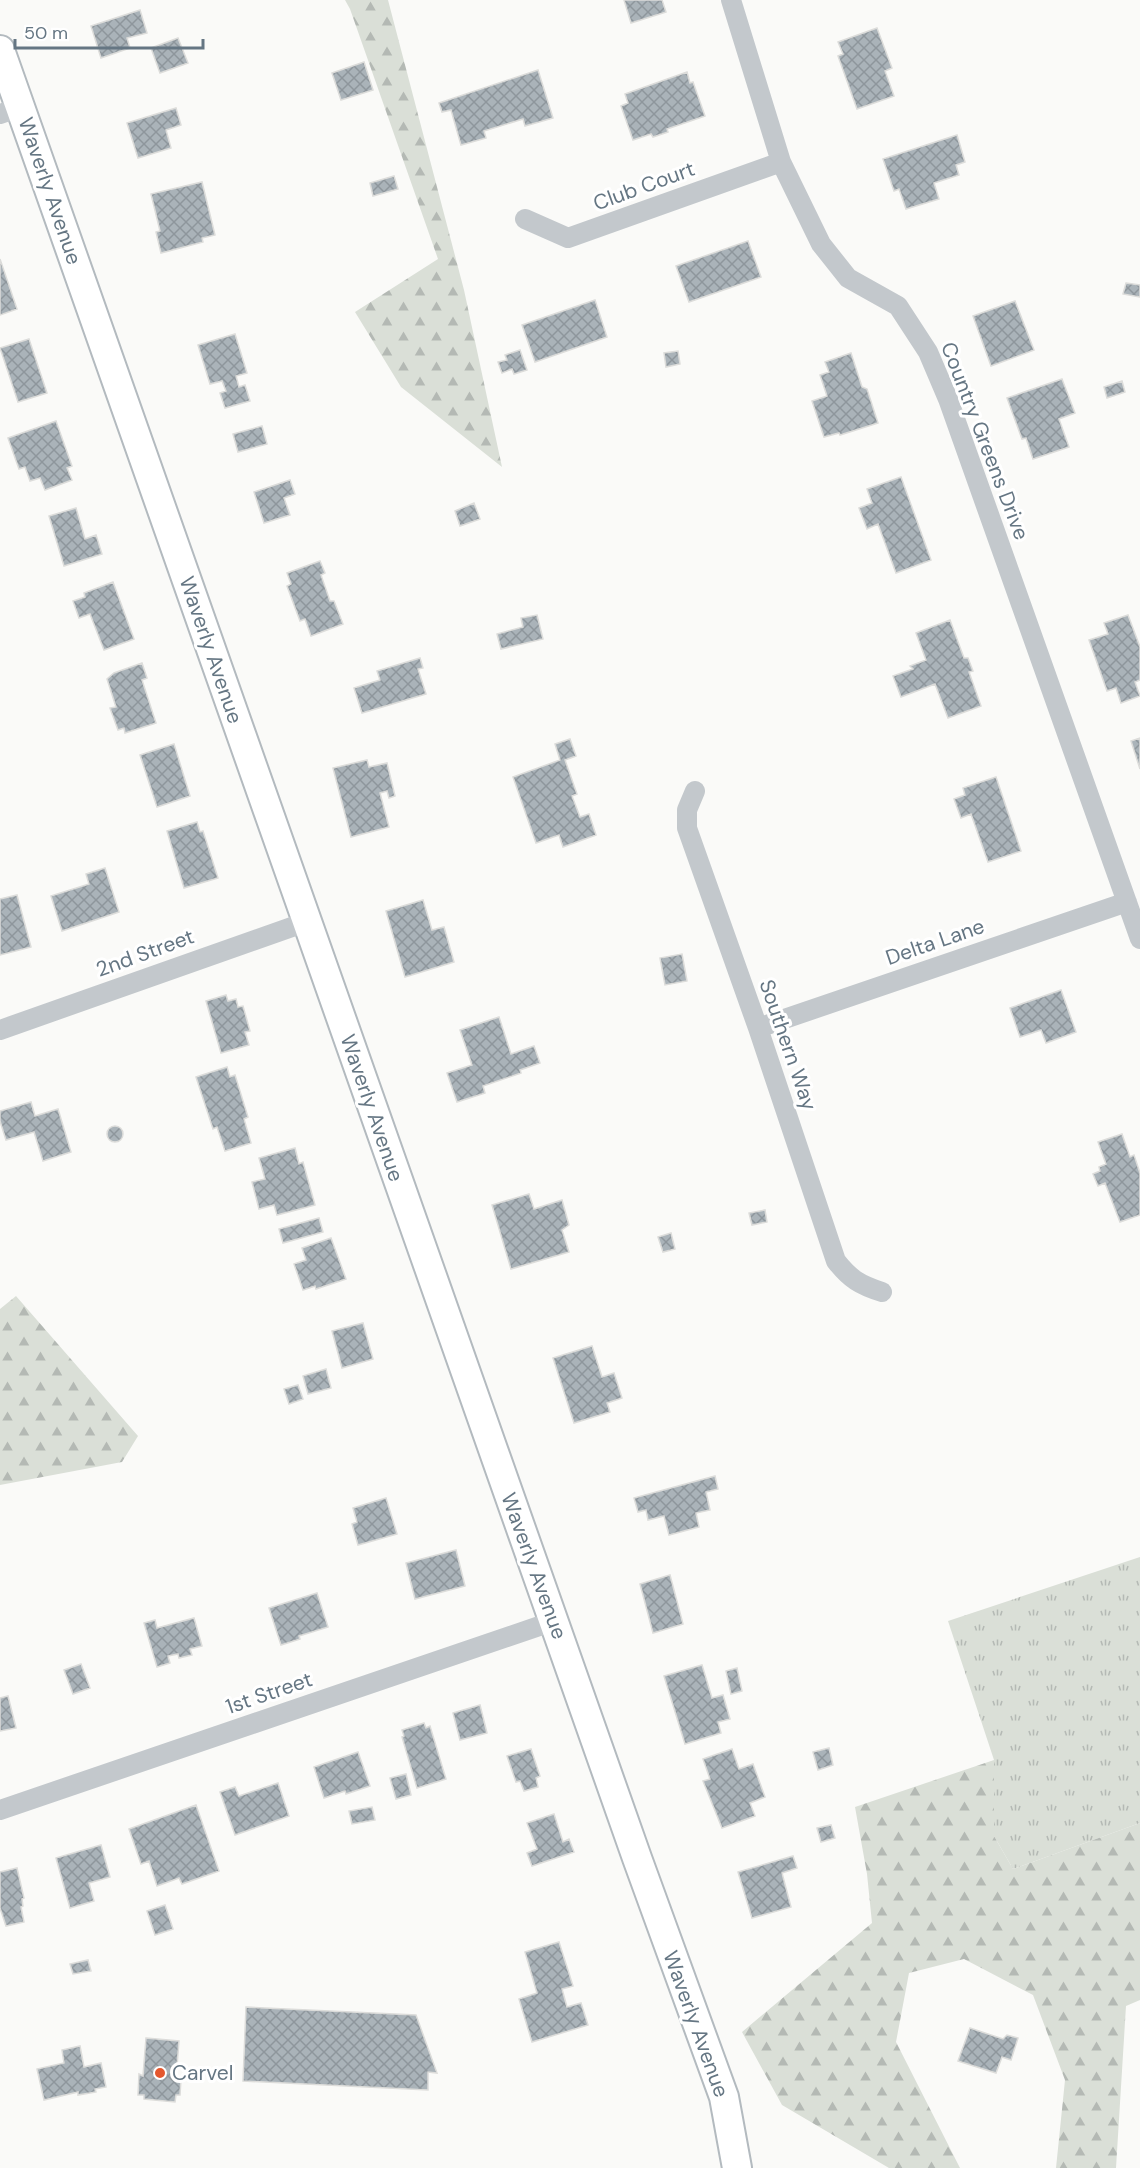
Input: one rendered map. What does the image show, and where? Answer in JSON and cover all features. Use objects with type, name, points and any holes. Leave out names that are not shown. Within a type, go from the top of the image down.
[{"type":"street","name":"Country Greens Drive","points":[[731,0],[781,162],[821,244],[848,278],[898,306],[928,352],[948,399],[1140,939]]},
{"type":"street","name":"Waverly Avenue","points":[[0,50],[10,111],[306,922],[637,1858],[724,2097],[737,2168]]},
{"type":"street","name":"Club Court","points":[[525,219],[568,238],[781,162]]},
{"type":"street","name":"Southern Way","points":[[695,791],[687,810],[687,828],[758,1028],[836,1261],[849,1277],[882,1292]]},
{"type":"street","name":"Delta Lane","points":[[758,1028],[1127,902]]},
{"type":"street","name":"2nd Street","points":[[0,1030],[306,922]]},
{"type":"street","name":"1st Street","points":[[0,1810],[554,1621]]},
{"type":"green space","points":[[345,0],[388,0],[464,290],[502,467],[401,387],[355,312],[438,259]]},
{"type":"green space","points":[[16,1296],[138,1436],[122,1462],[0,1485],[0,1309]]},
{"type":"green space","points":[[1140,1557],[1140,1823],[1013,1869],[994,1836],[994,1760],[948,1621]]},
{"type":"green space","points":[[994,1760],[994,1836],[1013,1869],[1140,1823],[1140,2000],[1126,2006],[1116,2168],[1056,2168],[1065,2080],[1033,1995],[964,1959],[909,1973],[896,2042],[960,2168],[889,2168],[782,2105],[742,2032],[872,1923],[867,1874],[855,1807]]},
{"type":"building","points":[[624,0],[662,0],[666,12],[631,23]]},
{"type":"building","points":[[140,10],[147,33],[127,38],[130,48],[101,58],[91,26]]},
{"type":"building","points":[[877,28],[892,68],[885,71],[894,96],[857,109],[838,56],[843,54],[838,42]]},
{"type":"building","points":[[178,38],[188,63],[160,73],[151,48]]},
{"type":"building","points":[[364,62],[373,90],[341,100],[332,73]]},
{"type":"building","points":[[538,70],[553,118],[525,126],[523,119],[484,131],[486,138],[461,145],[451,110],[442,112],[439,103]]},
{"type":"building","points":[[687,72],[705,116],[667,129],[668,132],[653,137],[651,134],[633,140],[621,106],[628,103],[625,94]]},
{"type":"building","points":[[176,108],[181,125],[166,130],[171,148],[138,158],[127,123]]},
{"type":"building","points":[[957,135],[965,162],[956,165],[959,175],[934,183],[939,199],[906,209],[899,189],[894,191],[883,159]]},
{"type":"building","points":[[394,176],[398,189],[373,196],[370,183]]},
{"type":"building","points":[[202,182],[215,235],[202,238],[203,242],[161,253],[156,232],[160,231],[151,194]]},
{"type":"building","points":[[748,241],[761,277],[689,302],[676,266]]},
{"type":"building","points":[[0,259],[17,309],[0,315]]},
{"type":"building","points":[[1126,283],[1140,285],[1140,297],[1123,294]]},
{"type":"building","points":[[595,300],[607,337],[535,362],[522,325]]},
{"type":"building","points":[[1015,301],[1034,350],[991,366],[973,316]]},
{"type":"building","points":[[235,334],[247,373],[236,376],[239,387],[245,385],[250,401],[225,408],[220,393],[226,391],[222,381],[210,384],[198,345]]},
{"type":"building","points":[[29,339],[47,393],[18,402],[0,348]]},
{"type":"building","points":[[520,350],[527,370],[514,374],[512,369],[502,373],[498,362],[507,360],[505,355]]},
{"type":"building","points":[[678,351],[680,364],[666,367],[664,353]]},
{"type":"building","points":[[851,353],[862,387],[867,389],[878,423],[840,435],[839,433],[824,437],[812,401],[827,396],[820,375],[829,372],[825,362]]},
{"type":"building","points":[[1062,379],[1075,413],[1059,419],[1069,447],[1033,459],[1026,438],[1022,439],[1007,398]]},
{"type":"building","points":[[1122,381],[1125,392],[1107,398],[1104,387]]},
{"type":"building","points":[[56,421],[72,466],[67,468],[72,480],[45,490],[40,478],[30,481],[25,467],[19,469],[8,438]]},
{"type":"building","points":[[262,426],[267,444],[238,452],[233,434]]},
{"type":"building","points":[[901,477],[931,560],[896,573],[878,524],[867,529],[859,508],[872,503],[867,489]]},
{"type":"building","points":[[290,480],[295,494],[284,498],[290,515],[264,523],[254,492]]},
{"type":"building","points":[[474,503],[480,519],[460,526],[455,511]]},
{"type":"building","points":[[76,508],[85,539],[96,535],[102,554],[64,566],[49,516]]},
{"type":"building","points":[[320,561],[325,573],[321,575],[330,601],[334,601],[343,624],[311,636],[305,619],[300,621],[287,586],[291,584],[287,573]]},
{"type":"building","points":[[113,582],[134,639],[104,650],[90,614],[79,618],[73,601],[85,597],[84,593]]},
{"type":"building","points":[[537,615],[543,639],[501,649],[497,634],[523,627],[521,618]]},
{"type":"building","points":[[1128,615],[1140,647],[1140,680],[1135,682],[1140,696],[1121,703],[1116,688],[1107,691],[1089,640],[1108,634],[1104,623]]},
{"type":"building","points":[[950,620],[964,658],[968,658],[973,671],[969,672],[981,706],[948,718],[935,684],[901,697],[893,676],[913,669],[910,666],[926,660],[916,633]]},
{"type":"building","points":[[420,658],[423,668],[418,669],[426,694],[362,713],[354,688],[380,680],[377,671]]},
{"type":"building","points":[[142,663],[147,678],[142,680],[156,723],[125,733],[124,728],[118,730],[110,708],[116,707],[107,679],[114,673]]},
{"type":"building","points":[[1140,738],[1140,769],[1131,741]]},
{"type":"building","points":[[570,739],[576,756],[565,760],[577,794],[572,796],[580,817],[589,814],[596,835],[563,847],[559,835],[536,843],[513,777],[560,760],[555,744]]},
{"type":"building","points":[[174,744],[190,796],[157,807],[140,755]]},
{"type":"building","points":[[367,760],[369,767],[387,763],[395,796],[389,798],[387,791],[380,793],[389,827],[351,837],[333,768]]},
{"type":"building","points":[[996,777],[1021,851],[988,862],[971,814],[961,818],[954,799],[965,795],[963,788]]},
{"type":"building","points":[[197,822],[200,832],[203,831],[218,878],[184,888],[167,831]]},
{"type":"building","points":[[105,868],[119,912],[62,931],[51,896],[89,884],[86,874]]},
{"type":"building","points":[[17,895],[31,947],[0,955],[0,899]]},
{"type":"building","points":[[423,900],[432,930],[444,927],[454,962],[405,977],[386,911]]},
{"type":"building","points":[[682,954],[687,981],[665,985],[660,958]]},
{"type":"building","points":[[1061,990],[1076,1032],[1046,1043],[1041,1030],[1020,1037],[1010,1008]]},
{"type":"building","points":[[226,995],[228,1001],[236,999],[238,1007],[243,1006],[250,1031],[245,1032],[249,1045],[221,1053],[206,1001]]},
{"type":"building","points":[[499,1017],[511,1054],[534,1046],[540,1063],[520,1070],[521,1073],[483,1086],[485,1093],[457,1102],[447,1073],[472,1065],[460,1030]]},
{"type":"building","points":[[227,1067],[230,1077],[235,1075],[248,1117],[244,1119],[251,1143],[225,1151],[217,1127],[213,1129],[196,1077]]},
{"type":"building","points":[[31,1102],[35,1116],[58,1109],[71,1152],[43,1161],[34,1132],[6,1140],[0,1121],[0,1111]]},
{"type":"building","points":[[115,1126],[121,1128],[123,1134],[121,1140],[115,1142],[109,1140],[107,1134],[109,1128]]},
{"type":"building","points":[[1122,1134],[1130,1157],[1134,1155],[1140,1173],[1140,1215],[1120,1222],[1105,1183],[1098,1186],[1093,1174],[1100,1171],[1099,1167],[1106,1164],[1098,1142]]},
{"type":"building","points":[[295,1148],[299,1164],[303,1162],[315,1205],[277,1215],[274,1205],[259,1209],[252,1182],[265,1179],[259,1158]]},
{"type":"building","points":[[529,1194],[534,1209],[562,1200],[569,1225],[562,1230],[569,1252],[511,1269],[492,1205]]},
{"type":"building","points":[[765,1210],[767,1222],[752,1225],[749,1213]]},
{"type":"building","points":[[319,1218],[323,1232],[283,1243],[279,1229]]},
{"type":"building","points":[[671,1233],[675,1249],[663,1252],[658,1237]]},
{"type":"building","points":[[331,1238],[346,1279],[316,1289],[315,1286],[303,1290],[294,1264],[306,1260],[302,1248]]},
{"type":"building","points":[[363,1323],[373,1359],[342,1368],[332,1331]]},
{"type":"building","points":[[592,1346],[602,1377],[614,1373],[622,1398],[607,1403],[610,1412],[574,1423],[553,1358]]},
{"type":"building","points":[[326,1369],[331,1388],[308,1394],[303,1376]]},
{"type":"building","points":[[298,1385],[303,1399],[289,1404],[284,1389]]},
{"type":"building","points":[[715,1476],[718,1489],[706,1492],[710,1510],[696,1513],[699,1527],[669,1535],[664,1516],[648,1520],[646,1510],[638,1512],[634,1498]]},
{"type":"building","points":[[386,1498],[397,1534],[358,1545],[352,1524],[357,1522],[353,1508]]},
{"type":"building","points":[[456,1550],[465,1586],[415,1599],[406,1563]]},
{"type":"building","points":[[670,1575],[683,1624],[653,1633],[640,1584]]},
{"type":"building","points":[[317,1593],[328,1627],[299,1636],[300,1639],[281,1645],[269,1608]]},
{"type":"building","points":[[194,1618],[202,1646],[190,1649],[192,1655],[179,1658],[178,1654],[168,1656],[170,1663],[157,1667],[144,1623],[155,1620],[157,1628]]},
{"type":"building","points":[[81,1664],[90,1688],[73,1694],[64,1670]]},
{"type":"building","points":[[702,1665],[712,1698],[723,1695],[730,1719],[718,1722],[721,1733],[685,1744],[664,1676]]},
{"type":"building","points":[[737,1668],[742,1691],[731,1694],[726,1671]]},
{"type":"building","points":[[8,1696],[16,1728],[0,1731],[0,1698]]},
{"type":"building","points":[[480,1705],[487,1733],[460,1740],[453,1713]]},
{"type":"building","points":[[424,1723],[426,1728],[430,1726],[446,1779],[417,1788],[402,1730]]},
{"type":"building","points":[[829,1748],[833,1765],[818,1770],[813,1752]]},
{"type":"building","points":[[531,1749],[540,1776],[536,1778],[538,1787],[524,1791],[520,1781],[516,1782],[507,1756]]},
{"type":"building","points":[[732,1749],[739,1769],[753,1764],[765,1797],[750,1803],[755,1816],[722,1828],[703,1781],[710,1779],[703,1759]]},
{"type":"building","points":[[358,1752],[370,1786],[324,1798],[314,1767]]},
{"type":"building","points":[[406,1774],[411,1795],[396,1799],[390,1778]]},
{"type":"building","points":[[278,1783],[289,1816],[235,1835],[220,1792],[235,1787],[239,1796]]},
{"type":"building","points":[[196,1805],[219,1871],[182,1884],[179,1878],[157,1886],[149,1861],[141,1864],[129,1829]]},
{"type":"building","points":[[372,1807],[375,1820],[352,1824],[349,1811]]},
{"type":"building","points":[[554,1814],[563,1842],[569,1839],[574,1852],[532,1866],[527,1853],[537,1849],[527,1823]]},
{"type":"building","points":[[831,1825],[835,1838],[821,1842],[817,1828]]},
{"type":"building","points":[[101,1845],[110,1877],[89,1883],[94,1901],[70,1908],[56,1858]]},
{"type":"building","points":[[793,1856],[797,1868],[782,1873],[791,1907],[752,1918],[738,1872]]},
{"type":"building","points":[[17,1868],[24,1898],[21,1907],[24,1922],[6,1926],[0,1908],[0,1872]]},
{"type":"building","points":[[165,1905],[173,1929],[155,1935],[147,1911]]},
{"type":"building","points":[[559,1942],[573,1986],[562,1989],[567,2007],[581,2003],[588,2025],[532,2042],[519,1999],[537,1993],[525,1952]]},
{"type":"building","points":[[88,1960],[91,1971],[73,1974],[70,1964]]},
{"type":"building","points":[[246,2007],[416,2015],[437,2073],[428,2072],[428,2090],[243,2081]]},
{"type":"building","points":[[970,2028],[1003,2039],[1007,2035],[1018,2038],[1011,2060],[1002,2057],[996,2073],[958,2061]]},
{"type":"building","points":[[146,2038],[179,2041],[176,2079],[181,2079],[180,2095],[176,2095],[175,2102],[144,2099],[144,2095],[138,2095],[139,2074],[143,2076]]},
{"type":"building","points":[[80,2046],[84,2067],[101,2063],[106,2087],[95,2089],[96,2092],[78,2095],[78,2092],[44,2100],[37,2069],[64,2063],[62,2050]]},
{"type":"place","name":"Carvel","points":[[160,2073]]}]
